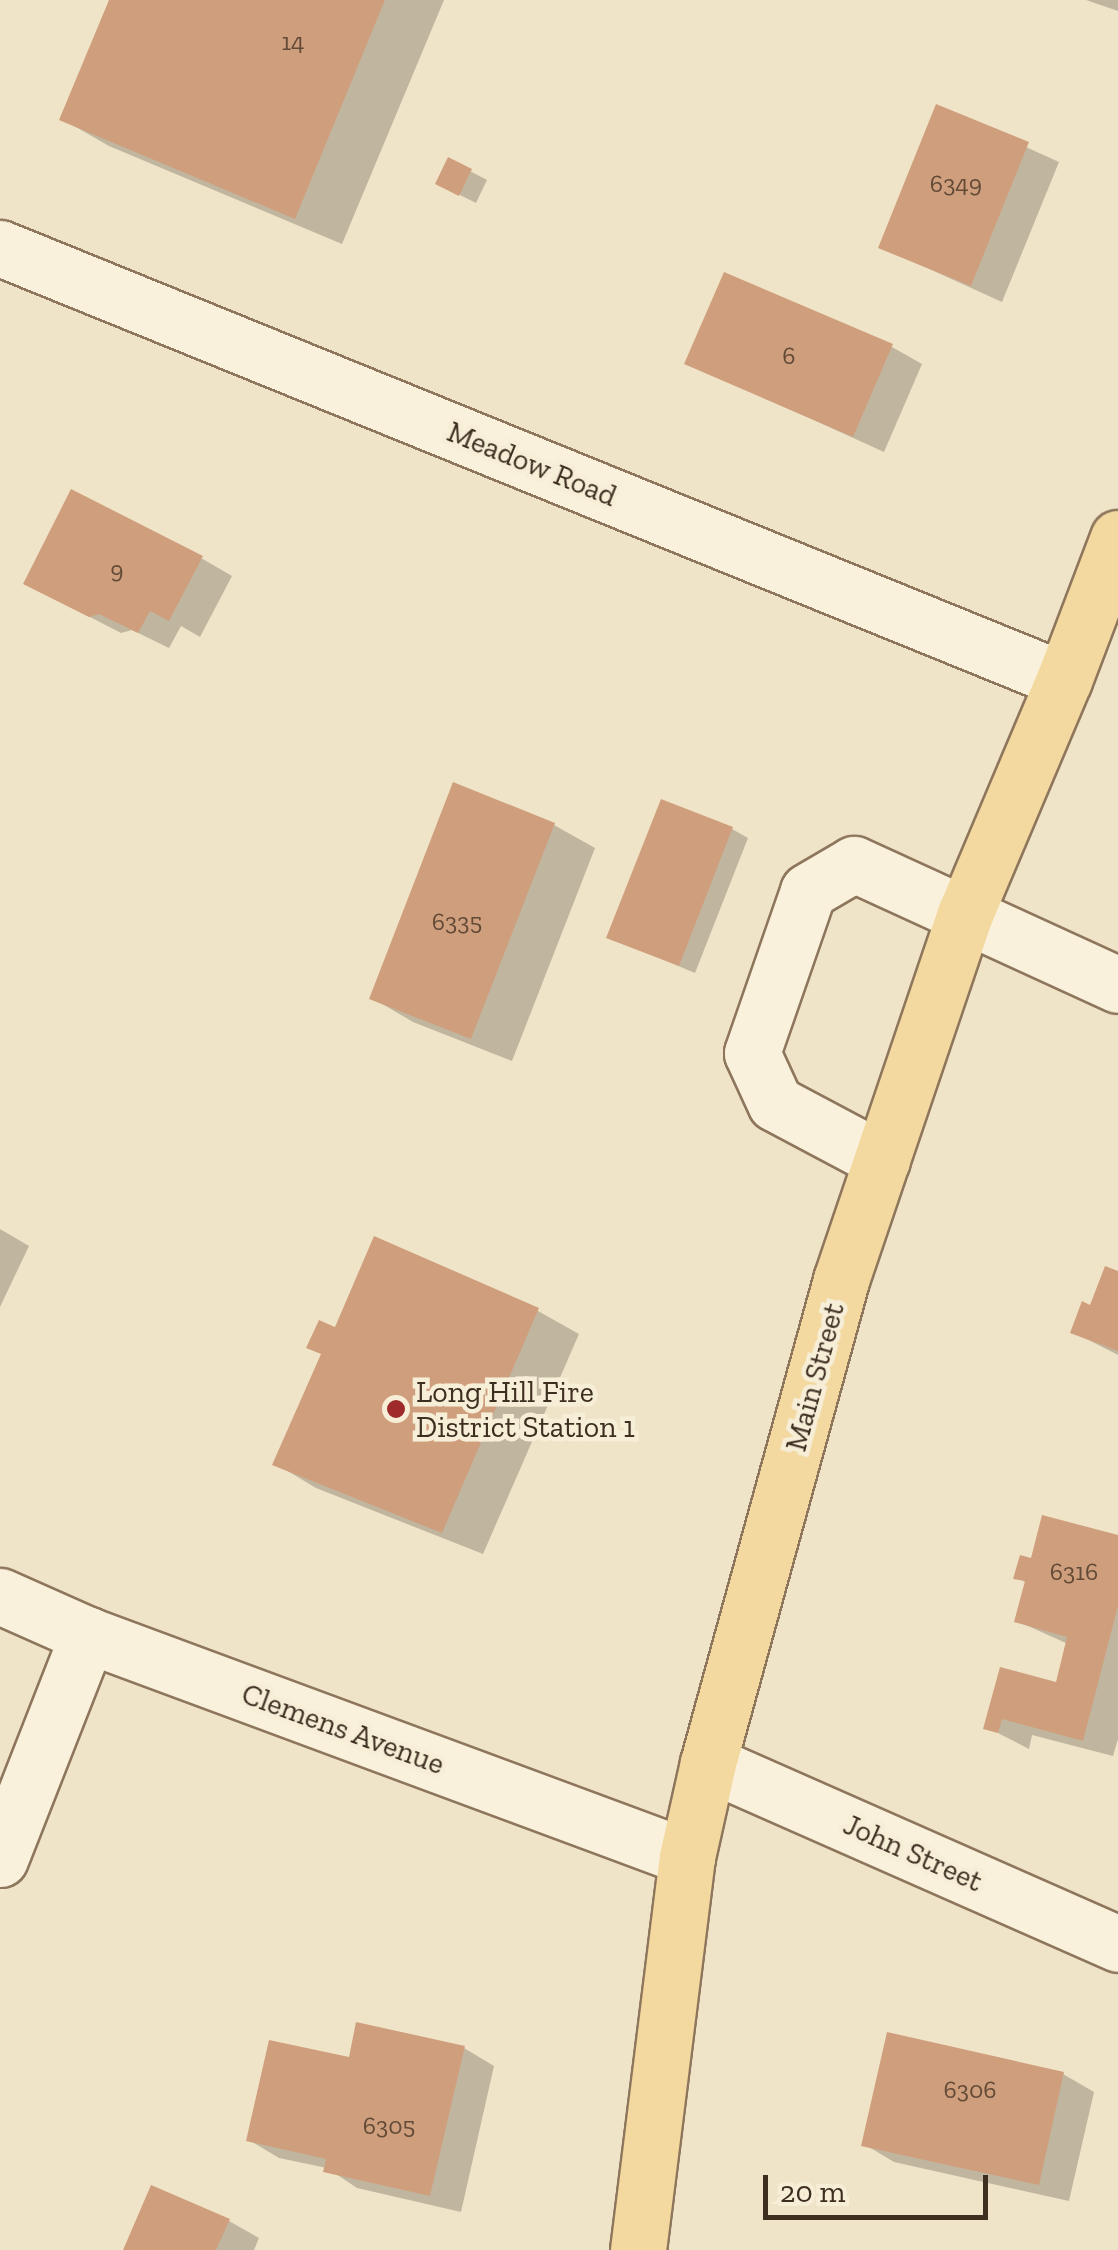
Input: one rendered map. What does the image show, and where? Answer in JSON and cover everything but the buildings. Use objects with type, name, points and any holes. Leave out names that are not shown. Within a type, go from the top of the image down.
[{"type":"main road","name":"Main Street","points":[[638,2250],[687,1857],[708,1763],[841,1280],[965,914],[1064,680],[1118,538]]},
{"type":"street","name":"Meadow Road","points":[[0,248],[1064,680]]},
{"type":"street","points":[[882,1160],[775,1103],[752,1052],[808,892],[854,864],[1118,985]]},
{"type":"street","name":"Clemens Avenue","points":[[0,1596],[88,1635],[687,1857]]},
{"type":"street","points":[[0,1859],[88,1635]]},
{"type":"street","name":"John Street","points":[[708,1763],[1118,1944]]},
{"type":"place","name":"Long Hill Fire District Station 1","points":[[396,1409]]}]
